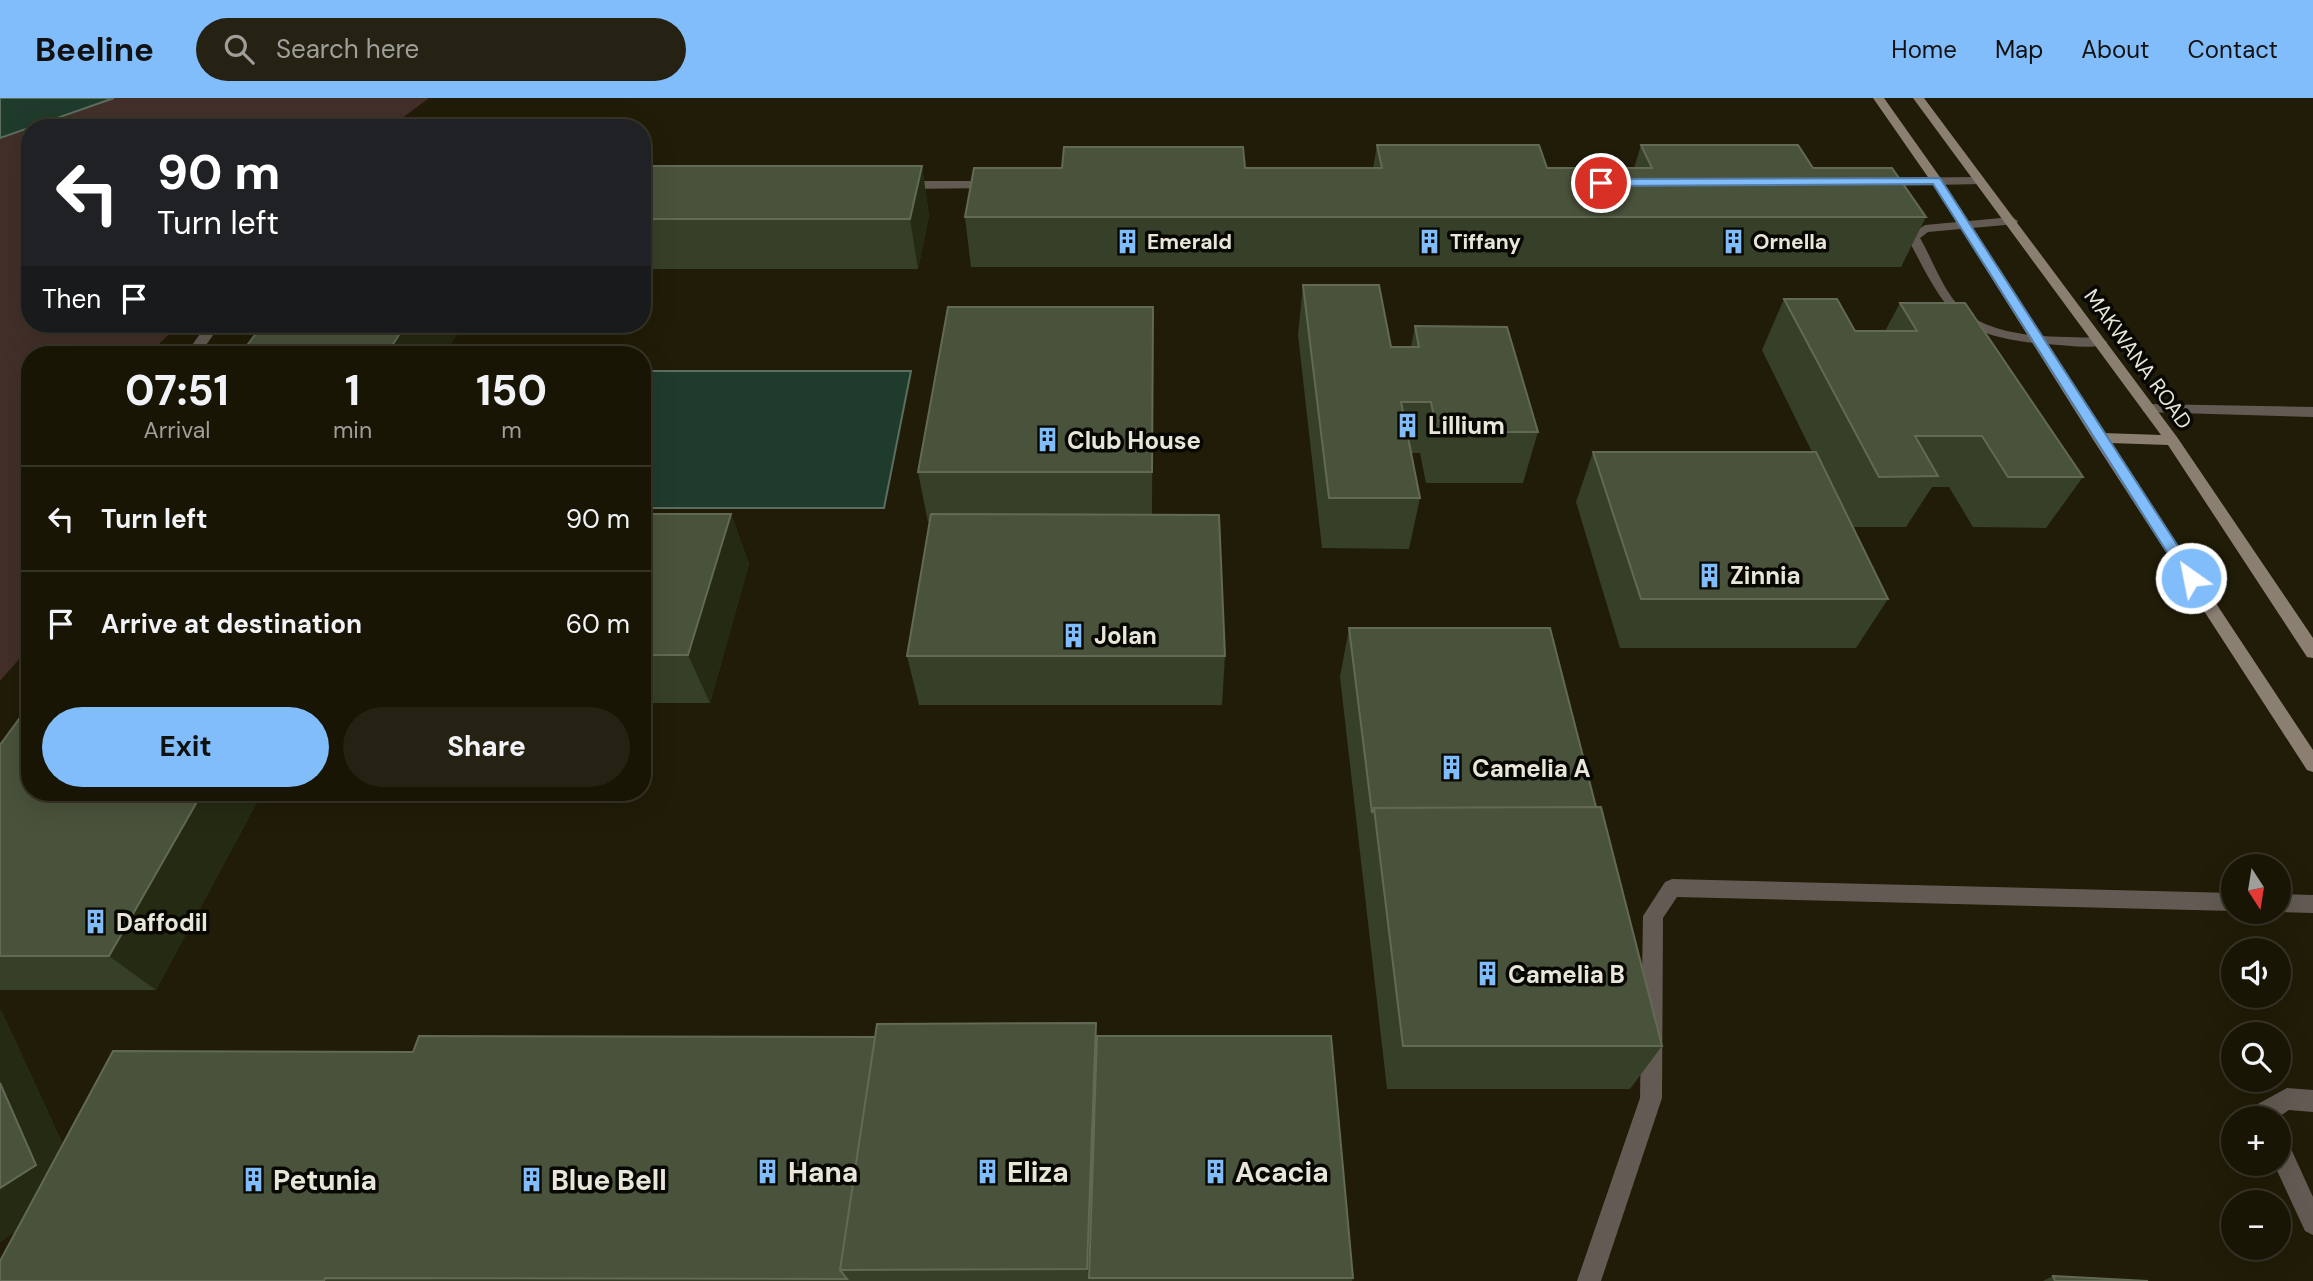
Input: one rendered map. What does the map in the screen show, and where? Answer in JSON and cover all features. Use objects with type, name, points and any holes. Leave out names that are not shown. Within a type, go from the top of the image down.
[{"type":"street","points":[[1878,98],[1936,180],[2099,438],[2313,765]]},
{"type":"street","name":"MAKWANA ROAD","points":[[1918,98],[2012,221],[2172,440],[2313,652]]},
{"type":"street","points":[[1861,182],[1980,181]]},
{"type":"street","points":[[891,185],[1002,185]]},
{"type":"street","points":[[2012,221],[1925,229],[1913,237],[1953,309],[1975,326],[2036,338],[2100,342]]},
{"type":"street","points":[[2149,409],[2313,412]]},
{"type":"street","points":[[2099,438],[2172,440]]},
{"type":"street","points":[[1589,1281],[1651,1098],[1653,916],[1672,888],[2221,902]]},
{"type":"street","points":[[2291,903],[2313,904]]},
{"type":"street","points":[[2276,1106],[2287,1099],[2313,1101]]},
{"type":"street","points":[[2291,1175],[2313,1223]]},
{"type":"shaded area","points":[[0,98],[114,98],[54,119],[21,119],[21,131],[0,138]]},
{"type":"shaded area","points":[[114,98],[429,98],[401,119],[54,119]]},
{"type":"shaded area","points":[[21,131],[21,333],[170,333],[157,346],[21,346],[21,656],[0,681],[0,138]]},
{"type":"shaded area","points":[[651,371],[911,371],[884,508],[651,508]]},
{"type":"building","points":[[1377,145],[1539,145],[1547,168],[1652,168],[1641,145],[1798,145],[1813,168],[1892,168],[1926,217],[965,217],[974,168],[1062,168],[1064,147],[1243,147],[1245,168],[1382,168]]},
{"type":"building","points":[[651,166],[922,166],[910,219],[651,219]]},
{"type":"building","points":[[1303,285],[1379,285],[1391,347],[1419,347],[1415,326],[1507,327],[1538,432],[1437,432],[1431,402],[1401,402],[1420,498],[1329,498]]},
{"type":"building","points":[[1784,299],[1837,299],[1855,331],[1917,331],[1900,303],[1965,303],[2083,477],[2008,477],[1982,436],[1915,436],[1938,476],[1879,477]]},
{"type":"building","name":"Club House","points":[[948,307],[1153,307],[1152,472],[918,472]]},
{"type":"building","points":[[256,333],[400,333],[392,346],[247,346]]},
{"type":"building","points":[[1593,452],[1816,452],[1888,599],[1641,599]]},
{"type":"building","points":[[651,514],[731,514],[688,655],[651,655]]},
{"type":"building","name":"Jolan","points":[[931,514],[1219,515],[1225,656],[907,656]]},
{"type":"building","name":"Camelia A","points":[[1349,628],[1550,628],[1596,807],[1374,808],[1372,813]]},
{"type":"building","points":[[21,716],[21,801],[197,801],[109,956],[0,956],[0,745]]},
{"type":"building","name":"Camelia B","points":[[1601,807],[1662,1046],[1403,1046],[1374,808]]},
{"type":"building","name":"Eliza","points":[[1096,1023],[1087,1269],[840,1270],[877,1024]]},
{"type":"building","points":[[419,1036],[875,1037],[840,1270],[847,1279],[325,1278],[324,1281],[0,1281],[0,1261],[113,1051],[413,1052]]},
{"type":"building","name":"Acacia","points":[[1097,1036],[1331,1036],[1353,1278],[1089,1278]]},
{"type":"building","points":[[0,1083],[36,1165],[0,1188]]},
{"type":"building","points":[[2053,1276],[2148,1281],[2055,1281]]},
{"type":"place","name":"Emerald","points":[[1127,242]]},
{"type":"place","name":"Tiffany","points":[[1430,242]]},
{"type":"place","name":"Ornella","points":[[1733,242]]},
{"type":"place","name":"Lillium","points":[[1408,425]]},
{"type":"place","name":"Club House","points":[[1047,440]]},
{"type":"place","name":"Zinnia","points":[[1710,575]]},
{"type":"place","name":"Jolan","points":[[1074,635]]},
{"type":"place","name":"Camelia A","points":[[1452,768]]},
{"type":"place","name":"Daffodil","points":[[96,922]]},
{"type":"place","name":"Camelia B","points":[[1488,974]]},
{"type":"place","name":"Hana","points":[[768,1172]]},
{"type":"place","name":"Eliza","points":[[987,1172]]},
{"type":"place","name":"Acacia","points":[[1215,1172]]},
{"type":"place","name":"Petunia","points":[[253,1180]]},
{"type":"place","name":"Blue Bell","points":[[531,1180]]},
{"type":"route","points":[[1601,183],[1936,180],[2191,578]]}]
